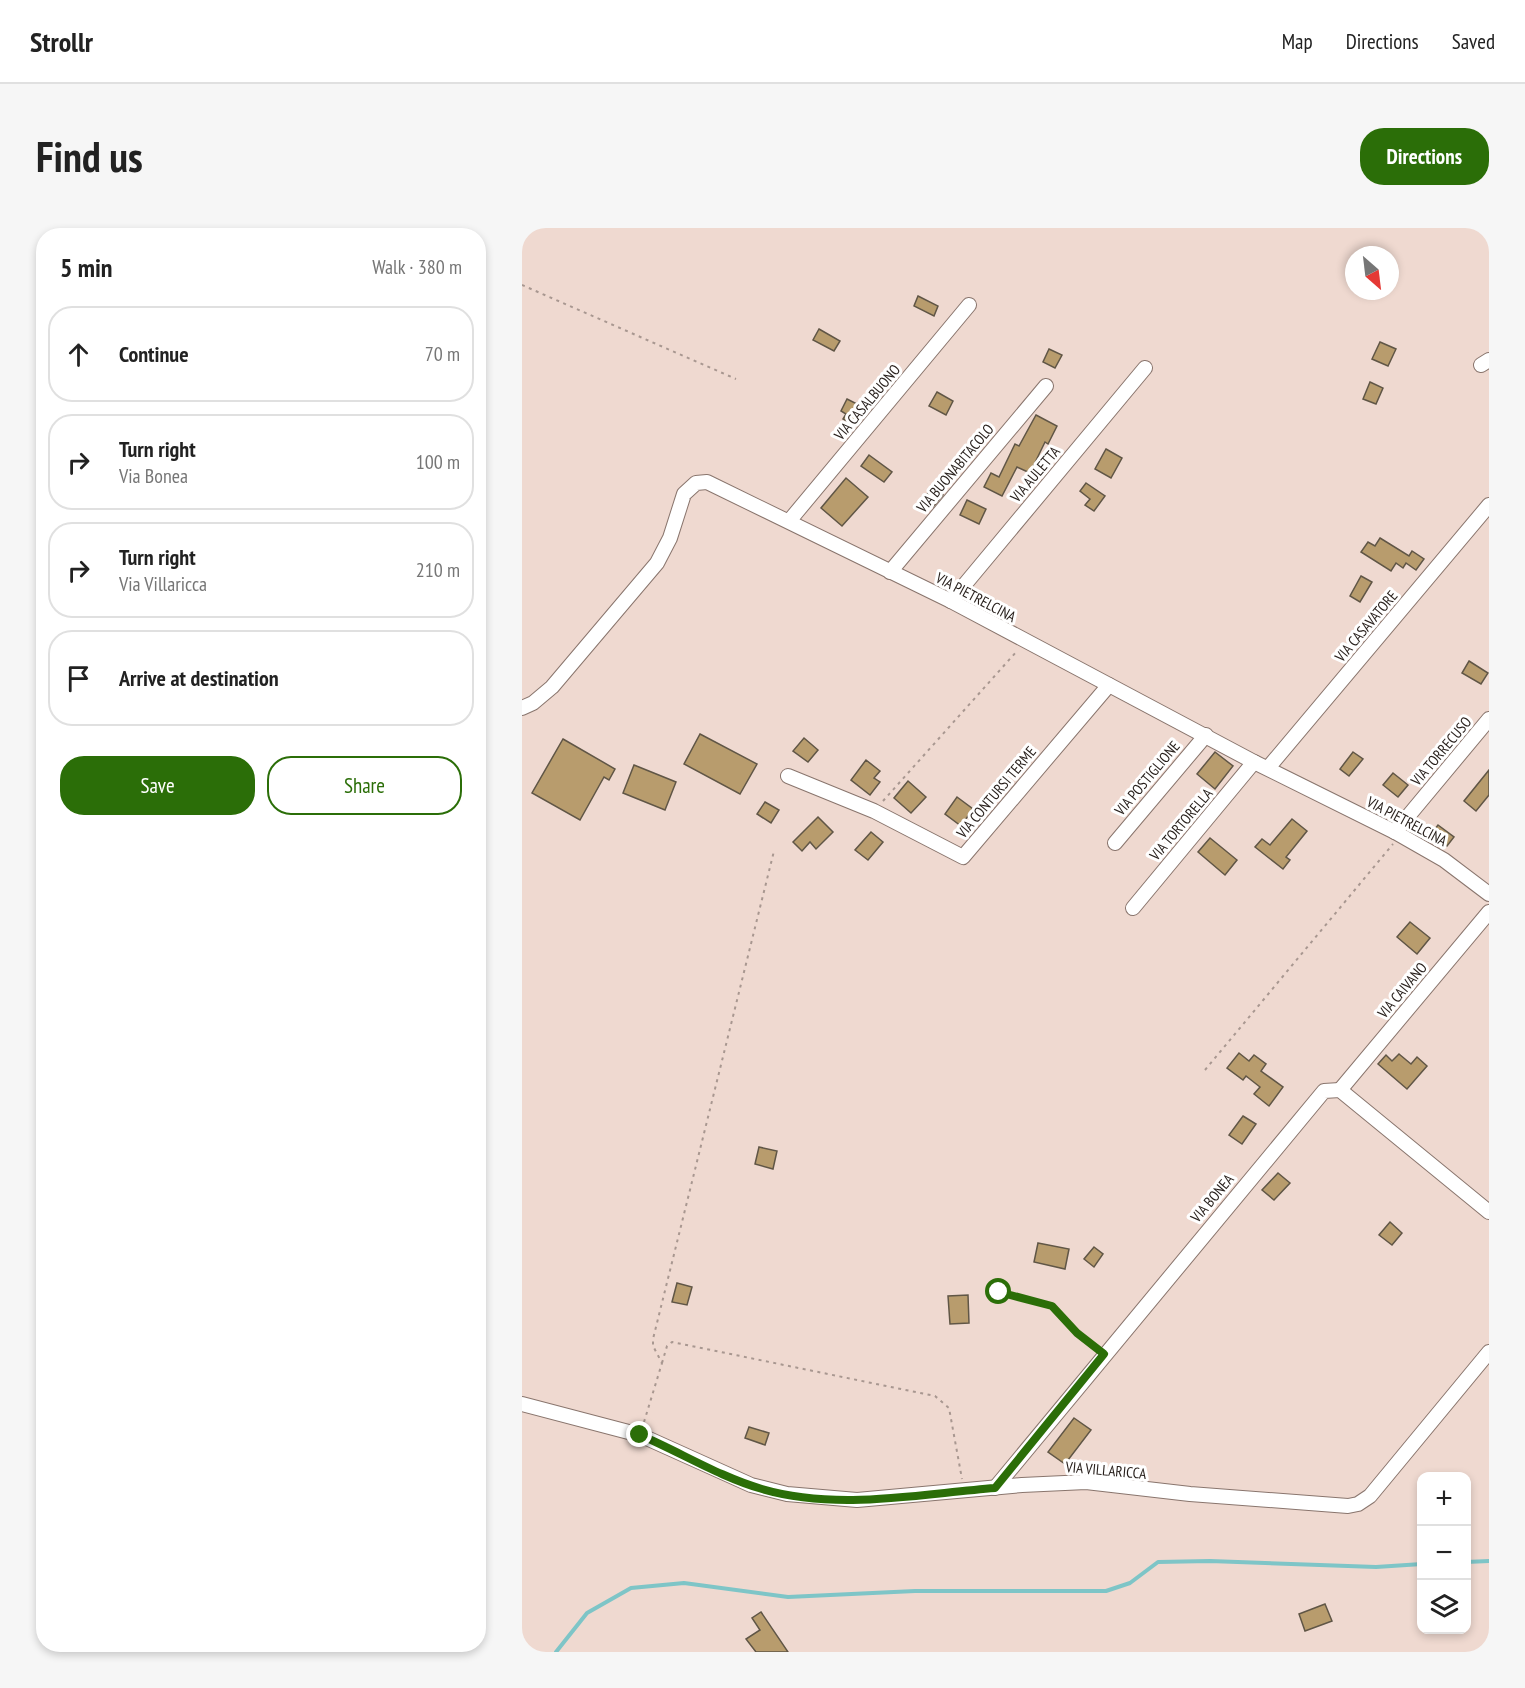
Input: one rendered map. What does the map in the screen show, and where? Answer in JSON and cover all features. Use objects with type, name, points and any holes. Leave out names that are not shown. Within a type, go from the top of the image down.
[{"type":"street","name":"VIA CASALBUONO","points":[[790,520],[969,305]]},
{"type":"street","name":"VIA AULETTA","points":[[951,601],[1145,368]]},
{"type":"street","name":"VIA BUONABITACOLO","points":[[890,572],[1046,386]]},
{"type":"street","name":"VIA PIETRELCINA","points":[[522,708],[533,703],[552,687],[657,563],[670,538],[681,499],[692,485],[700,482],[714,484],[951,601],[1254,762],[1397,833],[1444,860],[1489,894]]},
{"type":"street","name":"VIA CASAVATORE","points":[[1268,768],[1489,505]]},
{"type":"street","name":"VIA CONTURSI TERME","points":[[788,776],[874,811],[963,857],[1109,684]]},
{"type":"street","name":"VIA TORRECUSO","points":[[1397,833],[1489,719]]},
{"type":"street","name":"VIA POSTIGLIONE","points":[[1115,843],[1206,735]]},
{"type":"street","name":"VIA TORTORELLA","points":[[1133,908],[1254,762]]},
{"type":"street","name":"VIA CAIVANO","points":[[1340,1090],[1489,912]]},
{"type":"street","name":"VIA BONEA","points":[[995,1488],[1319,1095],[1329,1089],[1340,1090]]},
{"type":"street","points":[[1340,1090],[1489,1212]]},
{"type":"street","name":"VIA VILLARICCA","points":[[522,1404],[640,1435],[750,1485],[774,1492],[825,1499],[858,1500],[1086,1482],[1190,1494],[1348,1506],[1358,1504],[1375,1490],[1489,1352]]},
{"type":"path","points":[[522,285],[736,379]]},
{"type":"path","points":[[874,811],[1025,642]]},
{"type":"path","points":[[1205,1071],[1382,861],[1397,833]]},
{"type":"path","points":[[662,1363],[653,1346],[653,1339],[774,851]]},
{"type":"path","points":[[999,1292],[1052,1306],[1077,1333],[1104,1354]]},
{"type":"path","points":[[640,1435],[667,1346],[672,1342],[934,1396],[949,1408],[964,1491]]},
{"type":"building","points":[[918,296],[938,306],[934,316],[914,306]]},
{"type":"building","points":[[819,329],[840,341],[834,351],[813,340]]},
{"type":"building","points":[[1380,342],[1396,349],[1388,366],[1372,359]]},
{"type":"building","points":[[1049,349],[1062,355],[1055,368],[1043,362]]},
{"type":"building","points":[[1370,382],[1383,388],[1376,404],[1363,399]]},
{"type":"building","points":[[937,392],[953,401],[946,415],[929,406]]},
{"type":"building","points":[[847,399],[863,407],[854,425],[843,419],[846,414],[841,411]]},
{"type":"building","points":[[1036,415],[1057,426],[1048,444],[1045,442],[1030,473],[1017,467],[1002,496],[984,487],[991,473],[999,477],[1015,444],[1019,446]]},
{"type":"building","points":[[1106,449],[1122,458],[1111,478],[1095,469]]},
{"type":"building","points":[[869,455],[892,472],[884,482],[861,466]]},
{"type":"building","points":[[846,478],[868,497],[842,526],[821,508]]},
{"type":"building","points":[[1086,483],[1105,496],[1094,511],[1085,505],[1090,499],[1080,491]]},
{"type":"building","points":[[931,488],[943,495],[933,507],[923,501]]},
{"type":"building","points":[[967,500],[986,509],[979,524],[960,515]]},
{"type":"building","points":[[1380,538],[1409,556],[1412,551],[1424,559],[1416,570],[1406,563],[1403,568],[1396,563],[1391,571],[1361,552],[1368,542],[1375,546]]},
{"type":"building","points":[[1361,576],[1372,582],[1360,602],[1350,596]]},
{"type":"building","points":[[1469,661],[1488,673],[1481,684],[1462,673]]},
{"type":"building","points":[[700,734],[757,764],[740,794],[684,764]]},
{"type":"building","points":[[804,738],[818,750],[808,762],[793,751]]},
{"type":"building","points":[[563,739],[615,769],[609,780],[604,777],[580,820],[532,793]]},
{"type":"building","points":[[1215,752],[1233,766],[1215,789],[1197,774]]},
{"type":"building","points":[[1353,752],[1363,759],[1349,776],[1340,769]]},
{"type":"building","points":[[866,760],[880,771],[874,778],[880,782],[870,795],[851,780]]},
{"type":"building","points":[[634,765],[676,782],[665,810],[623,793]]},
{"type":"building","points":[[1489,770],[1489,795],[1476,811],[1464,801]]},
{"type":"building","points":[[1393,773],[1408,785],[1398,797],[1383,785]]},
{"type":"building","points":[[908,781],[926,797],[911,813],[894,798]]},
{"type":"building","points":[[957,797],[973,809],[961,826],[945,814]]},
{"type":"building","points":[[765,802],[779,810],[771,823],[757,814]]},
{"type":"building","points":[[818,817],[833,832],[816,849],[810,842],[802,851],[793,842]]},
{"type":"building","points":[[1292,819],[1307,831],[1286,857],[1290,860],[1283,869],[1255,847],[1262,839],[1270,845]]},
{"type":"building","points":[[1438,825],[1454,837],[1447,846],[1431,834]]},
{"type":"building","points":[[871,832],[883,842],[868,860],[855,850]]},
{"type":"building","points":[[1210,838],[1237,860],[1225,875],[1198,852]]},
{"type":"building","points":[[1410,922],[1430,938],[1417,954],[1397,937]]},
{"type":"building","points":[[1239,1053],[1249,1061],[1254,1055],[1266,1064],[1261,1071],[1283,1087],[1269,1106],[1254,1094],[1260,1087],[1246,1076],[1243,1080],[1227,1068]]},
{"type":"building","points":[[1399,1054],[1411,1064],[1417,1057],[1427,1066],[1407,1089],[1378,1064],[1386,1055],[1392,1061]]},
{"type":"building","points":[[1243,1116],[1256,1124],[1242,1144],[1229,1135]]},
{"type":"building","points":[[759,1147],[777,1151],[773,1169],[755,1164]]},
{"type":"building","points":[[1278,1173],[1290,1183],[1274,1200],[1262,1190]]},
{"type":"building","points":[[1390,1222],[1402,1233],[1392,1245],[1379,1235]]},
{"type":"building","points":[[1038,1243],[1069,1249],[1065,1269],[1034,1262]]},
{"type":"building","points":[[1094,1247],[1103,1254],[1094,1267],[1084,1259]]},
{"type":"building","points":[[677,1283],[692,1287],[687,1305],[672,1302]]},
{"type":"building","points":[[968,1295],[969,1323],[950,1324],[948,1296]]},
{"type":"building","points":[[1074,1418],[1091,1430],[1065,1464],[1048,1452]]},
{"type":"building","points":[[749,1427],[769,1433],[765,1445],[745,1438]]},
{"type":"building","points":[[1325,1604],[1332,1621],[1305,1631],[1299,1614]]},
{"type":"building","points":[[761,1612],[788,1652],[756,1652],[746,1639],[760,1630],[752,1618]]},
{"type":"waterway","points":[[556,1652],[587,1613],[631,1588],[684,1583],[788,1597],[915,1591],[1106,1591],[1130,1583],[1158,1562],[1210,1561],[1376,1567],[1417,1564]]},
{"type":"waterway","points":[[1471,1562],[1489,1561]]},
{"type":"route","points":[[640,1435],[750,1485],[787,1494],[858,1500],[995,1488],[1104,1354],[1077,1333],[1052,1306],[999,1292]]}]
